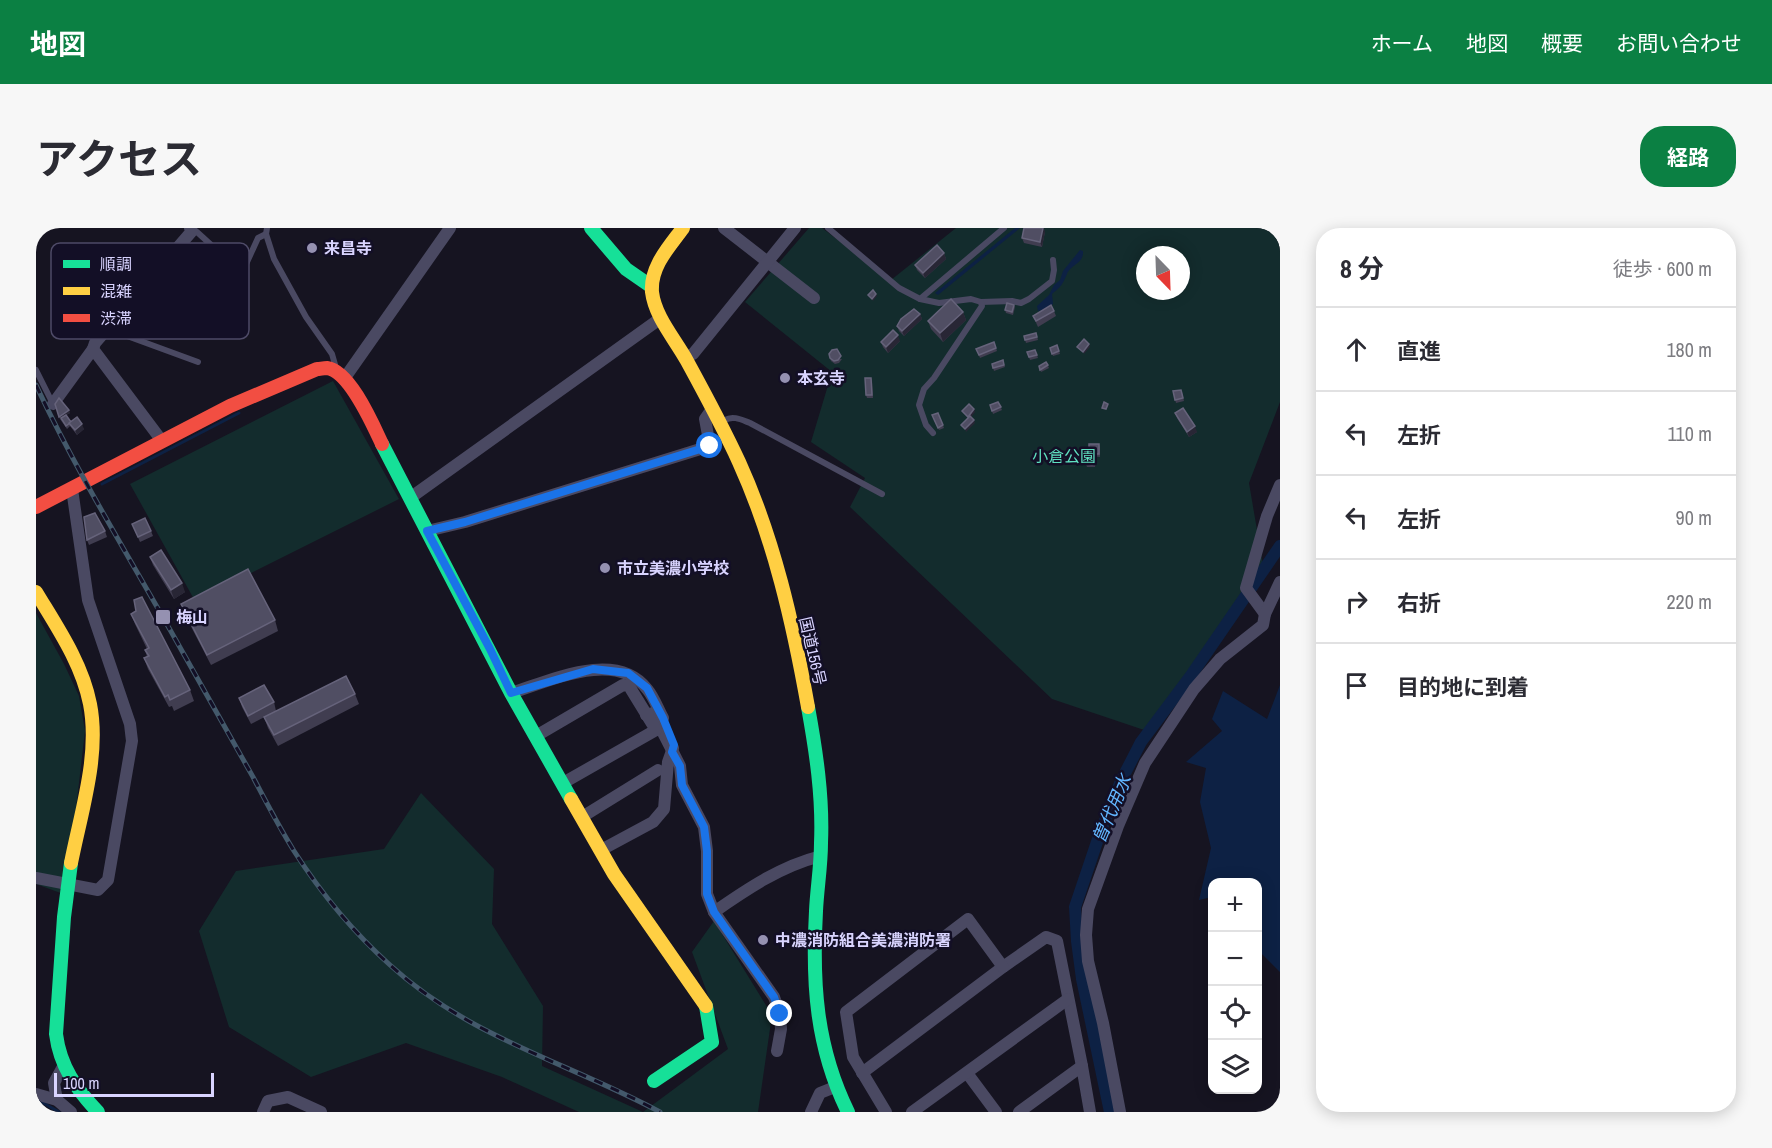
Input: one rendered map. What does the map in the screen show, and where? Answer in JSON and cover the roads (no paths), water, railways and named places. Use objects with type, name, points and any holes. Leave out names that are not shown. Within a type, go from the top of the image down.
[{"type":"main road","points":[[591,228],[622,264],[640,281],[652,287],[655,272],[661,260],[683,228]]},
{"type":"main road","name":"国道156号","points":[[652,287],[662,318],[685,357],[745,475],[780,578],[808,704],[819,786],[821,856],[816,912],[816,988],[822,1045],[835,1087],[848,1112]]},
{"type":"main road","points":[[36,507],[230,406],[317,369],[328,368],[341,377],[355,391],[511,693],[614,874],[706,1005],[712,1042],[654,1081]]},
{"type":"main road","points":[[36,499],[55,497]]},
{"type":"main road","points":[[36,592],[74,659],[87,693],[92,720],[90,755],[67,885],[56,1041],[64,1065],[79,1092],[98,1112]]},
{"type":"street","points":[[341,377],[450,228]]},
{"type":"street","points":[[724,228],[814,298]]},
{"type":"street","points":[[685,357],[693,354],[795,228]]},
{"type":"street","points":[[180,243],[191,230]]},
{"type":"street","points":[[410,498],[662,318]]},
{"type":"street","points":[[53,404],[98,339]]},
{"type":"street","points":[[93,349],[162,441]]},
{"type":"street","points":[[427,531],[465,522],[710,446],[705,419],[712,409]]},
{"type":"street","points":[[1265,614],[1245,588],[1267,516],[1280,485]]},
{"type":"street","points":[[36,878],[98,890],[108,880],[132,741],[130,724],[88,600],[72,489]]},
{"type":"street","points":[[1120,1112],[1104,1023],[1088,961],[1086,934],[1088,909],[1118,826],[1145,763],[1194,689],[1220,659],[1263,625],[1265,614],[1280,582]]},
{"type":"street","points":[[511,693],[593,669],[628,673],[647,688],[674,745],[668,762],[664,809],[653,822],[601,850]]},
{"type":"street","points":[[536,736],[623,685],[629,686],[656,730],[563,783]]},
{"type":"street","points":[[646,715],[653,713],[680,766],[682,785],[704,827],[707,851],[707,894],[714,912],[774,997],[780,1014],[781,1029],[777,1051]]},
{"type":"street","points":[[582,817],[658,770]]},
{"type":"street","points":[[714,912],[758,881],[806,860],[821,856]]},
{"type":"street","points":[[886,1112],[853,1057],[846,1012],[968,920],[1003,967]]},
{"type":"street","points":[[862,1073],[1046,937],[1056,941],[1090,1112]]},
{"type":"street","points":[[912,1112],[1068,999]]},
{"type":"street","points":[[57,1100],[54,1083],[64,1065]]},
{"type":"street","points":[[1020,1112],[1082,1066]]},
{"type":"street","points":[[967,1073],[996,1112]]},
{"type":"street","points":[[811,1112],[820,1094],[835,1087]]},
{"type":"street","points":[[36,1094],[57,1100],[71,1112]]},
{"type":"street","points":[[263,1112],[268,1101],[288,1096],[321,1112]]},
{"type":"lane","points":[[828,228],[899,288],[920,299],[939,303],[971,299],[981,302],[1021,303],[1052,281],[1053,260]]},
{"type":"lane","points":[[920,299],[1004,228]]},
{"type":"lane","points":[[191,230],[197,232],[209,243]]},
{"type":"lane","points":[[249,258],[258,238],[266,231],[274,260],[306,317],[332,354],[341,377]]},
{"type":"lane","points":[[933,433],[926,425],[919,405],[924,390],[982,306],[981,302]]},
{"type":"lane","points":[[137,339],[198,362]]},
{"type":"lane","points":[[36,370],[53,404]]},
{"type":"lane","points":[[719,423],[728,418],[738,418],[750,423],[882,494]]},
{"type":"water","points":[[1015,228],[1020,228],[938,295],[935,293]]},
{"type":"water","points":[[1080,250],[1083,251],[1081,259],[1052,294],[1053,304],[1049,308],[1038,311],[1037,306],[1049,295],[1054,285],[1060,280],[1063,271]]},
{"type":"water","points":[[1280,685],[1280,972],[1262,954],[1262,878],[1208,878],[1208,898],[1199,900],[1211,848],[1200,802],[1206,768],[1186,762],[1222,731],[1212,719],[1223,691],[1267,719]]},
{"type":"waterway","points":[[102,484],[239,413]]},
{"type":"waterway","name":"曽代用水","points":[[1110,1112],[1082,979],[1075,907],[1100,833],[1121,781],[1141,742],[1192,674],[1280,546]]},
{"type":"waterway","points":[[40,1101],[59,1112]]},
{"type":"railway","points":[[36,385],[88,486],[283,833],[304,867],[338,911],[390,965],[453,1012],[520,1047],[660,1112]]},
{"type":"place","name":"来昌寺","points":[[312,248]]},
{"type":"place","name":"本玄寺","points":[[785,378]]},
{"type":"place","name":"市立美濃小学校","points":[[605,568]]},
{"type":"place","name":"梅山","points":[[163,617]]},
{"type":"place","name":"中濃消防組合美濃消防署","points":[[763,940]]},
{"type":"park label","name":"小倉公園","points":[[1064,456]]}]
